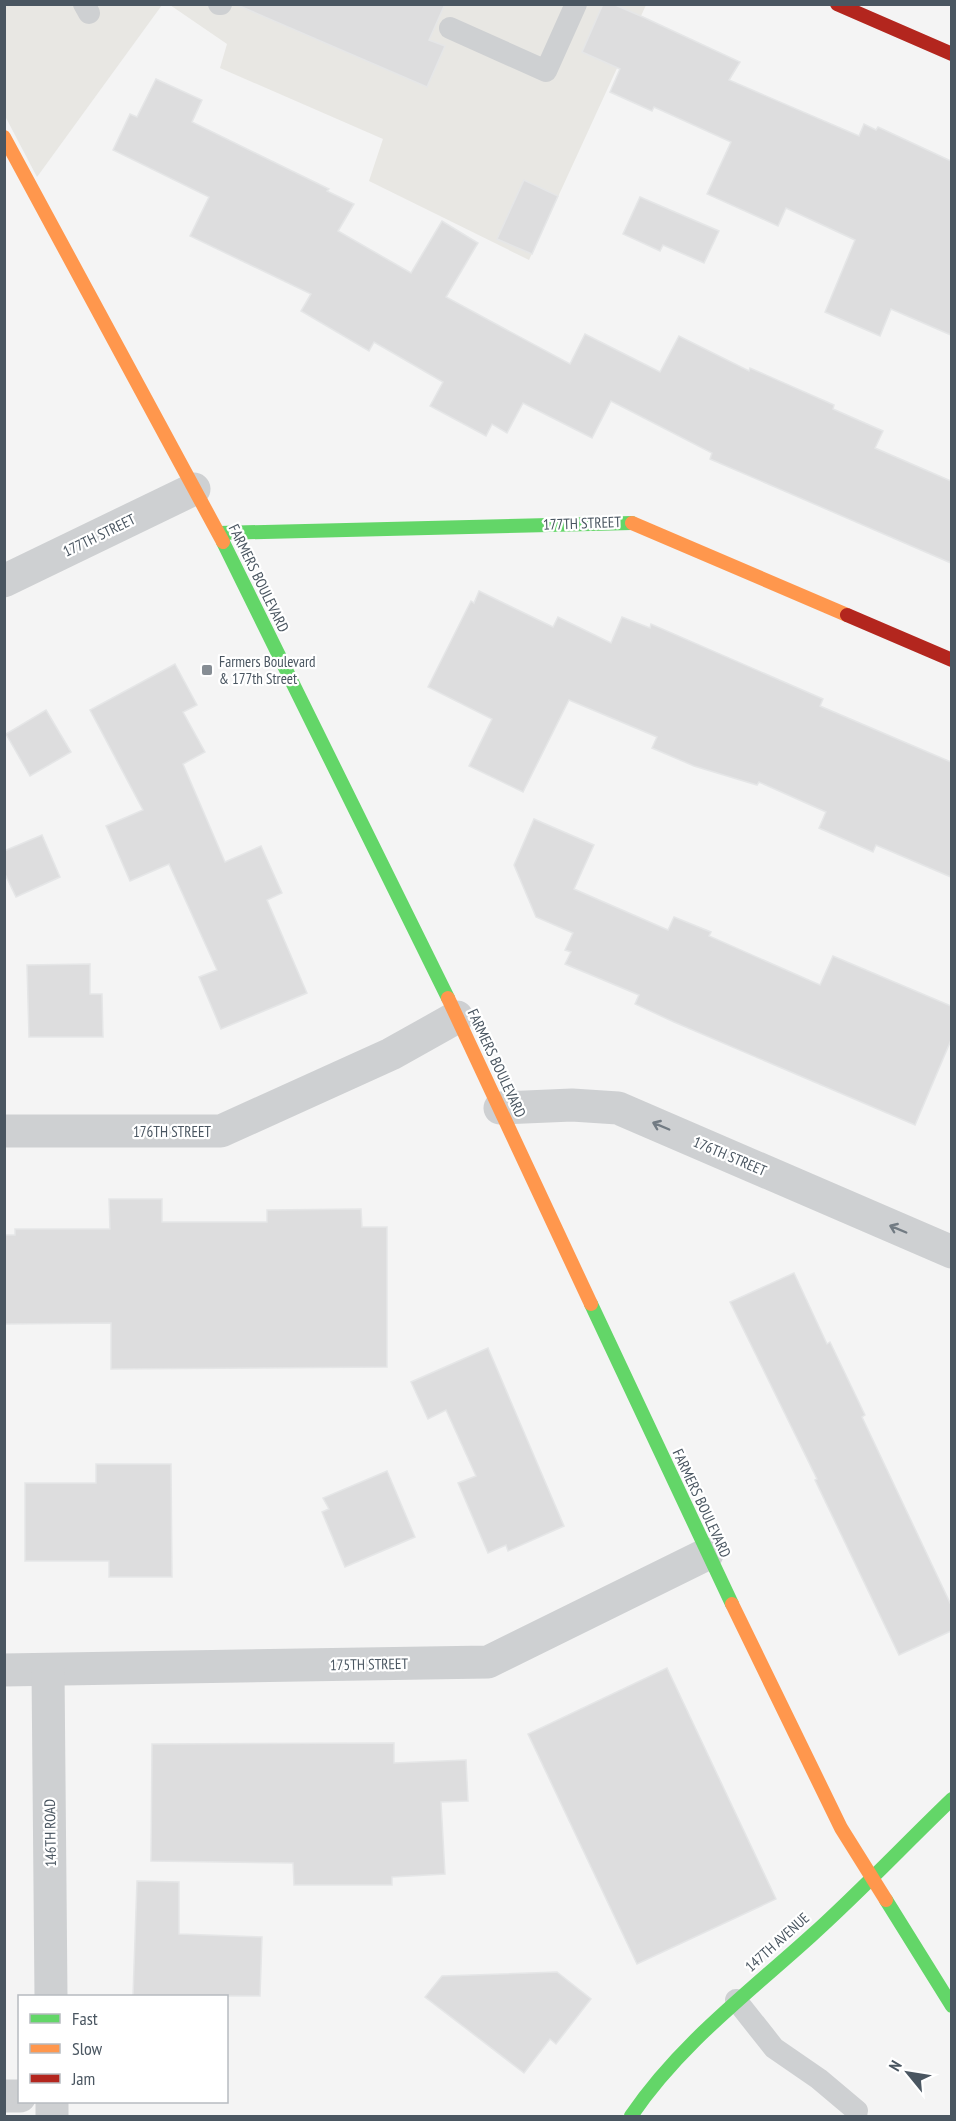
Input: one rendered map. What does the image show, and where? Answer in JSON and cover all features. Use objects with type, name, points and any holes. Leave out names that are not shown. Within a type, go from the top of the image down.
[{"type":"main road","points":[[837,4],[951,54]]},
{"type":"main road","name":"FARMERS BOULEVARD","points":[[4,137],[219,533],[457,1017],[708,1554],[841,1828],[951,2006]]},
{"type":"main road","name":"177TH STREET","points":[[219,533],[629,522],[951,660]]},
{"type":"main road","name":"147TH AVENUE","points":[[631,2116],[662,2072],[736,2000],[812,1935],[951,1799]]},
{"type":"street","name":"177TH STREET","points":[[4,581],[194,489]]},
{"type":"street","name":"176TH STREET","points":[[4,1131],[221,1131],[391,1054],[457,1017]]},
{"type":"street","name":"176TH STREET","points":[[500,1108],[572,1105],[618,1108],[951,1252]]},
{"type":"street","name":"175TH STREET","points":[[4,1670],[488,1662],[708,1554]]},
{"type":"street","name":"146TH ROAD","points":[[48,1670],[51,1981]]},
{"type":"lane","points":[[450,28],[546,71],[576,4]]},
{"type":"lane","points":[[736,2000],[774,2048],[819,2079],[857,2111]]},
{"type":"shaded area","points":[[4,5],[162,5],[37,177],[5,116]]},
{"type":"shaded area","points":[[170,5],[646,5],[529,260],[369,181],[383,139],[220,68],[227,44]]},
{"type":"building","points":[[235,4],[445,4],[429,40],[445,46],[427,87]]},
{"type":"building","points":[[603,4],[613,4],[740,62],[729,80],[859,136],[864,124],[876,130],[878,127],[951,161],[951,335],[891,309],[880,336],[825,312],[855,240],[786,208],[778,226],[707,194],[731,142],[654,107],[652,111],[610,92],[620,69],[582,52]]},
{"type":"building","points":[[156,79],[202,100],[192,122],[329,189],[327,191],[354,204],[338,231],[411,273],[442,221],[478,243],[446,297],[570,364],[585,334],[660,372],[679,336],[749,371],[750,368],[834,405],[833,409],[883,431],[875,448],[951,481],[951,563],[710,459],[712,453],[611,401],[592,438],[523,403],[507,433],[492,424],[486,436],[430,406],[443,382],[374,342],[369,351],[301,311],[311,294],[190,236],[209,197],[113,150],[130,114],[137,117]]},
{"type":"building","points":[[524,180],[558,196],[532,254],[497,239]]},
{"type":"building","points":[[640,197],[719,231],[704,263],[663,245],[660,251],[623,234]]},
{"type":"building","points":[[479,591],[553,627],[558,617],[611,643],[622,617],[650,628],[651,624],[823,699],[820,706],[951,762],[951,877],[876,845],[873,852],[819,828],[826,812],[759,782],[757,785],[694,766],[652,748],[657,737],[569,700],[523,792],[469,766],[492,719],[428,687],[471,601],[474,603]]},
{"type":"building","points":[[175,664],[197,705],[183,712],[205,752],[183,764],[225,862],[261,846],[282,893],[267,900],[307,993],[221,1029],[199,977],[217,970],[169,864],[130,881],[106,826],[143,810],[90,710]]},
{"type":"building","points":[[46,710],[71,752],[30,776],[6,734]]},
{"type":"building","points":[[534,819],[594,845],[574,889],[668,930],[674,917],[711,932],[709,936],[820,985],[833,956],[951,1006],[951,1040],[915,1125],[674,1022],[635,1004],[639,995],[565,964],[571,952],[565,950],[573,933],[536,917],[514,865]]},
{"type":"building","points":[[42,835],[60,877],[16,897],[4,872],[4,851]]},
{"type":"building","points":[[90,964],[90,994],[102,994],[103,1037],[29,1037],[27,965]]},
{"type":"building","points":[[109,1199],[162,1199],[162,1222],[267,1222],[267,1210],[361,1209],[362,1227],[387,1227],[387,1367],[111,1369],[111,1323],[4,1324],[4,1235],[15,1235],[15,1229],[110,1229]]},
{"type":"building","points":[[794,1273],[827,1344],[830,1342],[865,1415],[862,1417],[951,1605],[951,1631],[899,1655],[815,1480],[817,1479],[730,1302]]},
{"type":"building","points":[[488,1348],[564,1526],[508,1551],[506,1545],[488,1553],[458,1483],[476,1476],[446,1410],[428,1419],[411,1382]]},
{"type":"building","points":[[96,1464],[171,1464],[172,1577],[109,1577],[109,1561],[25,1561],[25,1483],[96,1483]]},
{"type":"building","points":[[387,1471],[415,1537],[345,1567],[322,1512],[329,1509],[323,1498]]},
{"type":"building","points":[[667,1668],[776,1899],[637,1964],[528,1734]]},
{"type":"building","points":[[394,1743],[394,1763],[466,1760],[468,1801],[441,1802],[445,1874],[392,1877],[392,1885],[294,1885],[293,1863],[151,1861],[152,1744]]},
{"type":"building","points":[[137,1881],[179,1882],[179,1934],[262,1937],[260,1996],[133,1995]]},
{"type":"building","points":[[557,1972],[591,1999],[556,2044],[550,2039],[524,2073],[425,1997],[442,1976]]},
{"type":"traffic: fast","points":[[219,533],[632,523]]},
{"type":"traffic: fast","points":[[223,542],[448,998]]},
{"type":"traffic: fast","points":[[591,1304],[732,1604]]},
{"type":"traffic: fast","points":[[631,2116],[671,2066],[715,2021],[829,1919],[952,1799]]},
{"type":"traffic: fast","points":[[886,1900],[952,2006]]},
{"type":"traffic: slow","points":[[4,137],[223,542]]},
{"type":"traffic: slow","points":[[632,523],[847,615]]},
{"type":"traffic: slow","points":[[448,998],[591,1304]]},
{"type":"traffic: slow","points":[[732,1604],[841,1828],[886,1900]]},
{"type":"traffic: jam","points":[[837,4],[952,54]]},
{"type":"traffic: jam","points":[[847,615],[952,660]]},
{"type":"place","name":"Farmers Boulevard & 177th Street","points":[[207,670]]}]
